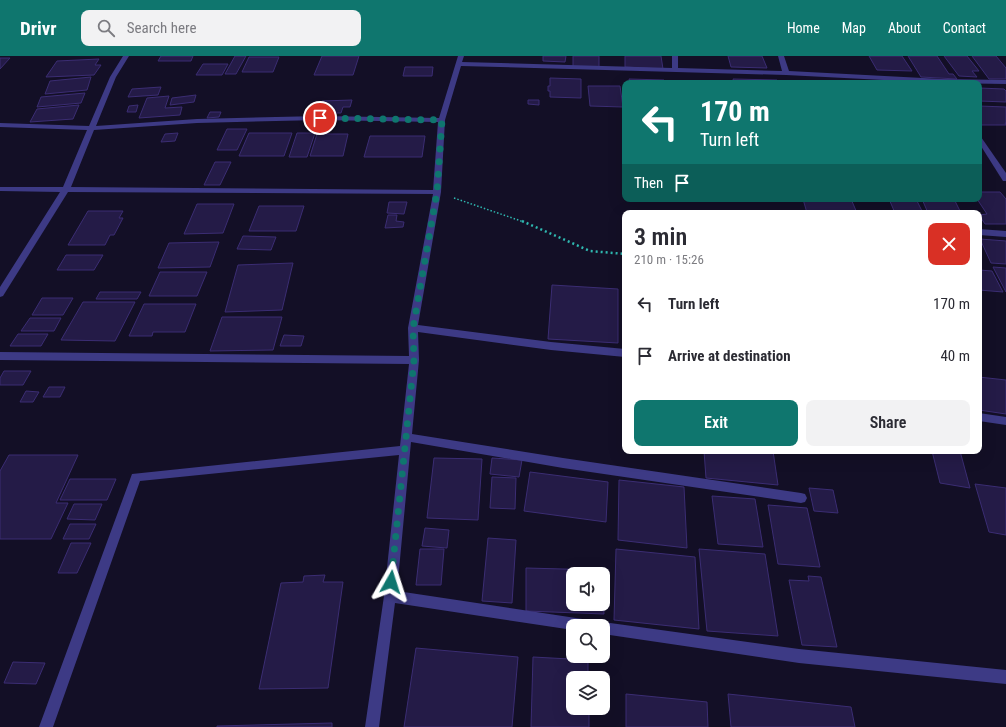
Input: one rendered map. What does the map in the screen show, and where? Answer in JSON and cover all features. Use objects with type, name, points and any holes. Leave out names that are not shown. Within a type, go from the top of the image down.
[{"type":"street","points":[[0,294],[66,188],[113,77],[126,56]]},
{"type":"street","points":[[675,56],[675,71]]},
{"type":"street","points":[[781,56],[786,73]]},
{"type":"street","points":[[372,727],[390,596],[414,360],[413,328],[437,192],[442,120],[460,60],[675,71],[786,73],[908,80]]},
{"type":"street","points":[[982,82],[1006,82]]},
{"type":"street","points":[[0,125],[92,128],[197,121],[320,118],[442,120]]},
{"type":"street","points":[[982,143],[1006,179]]},
{"type":"street","points":[[0,189],[66,188],[437,192]]},
{"type":"street","points":[[982,232],[1006,234]]},
{"type":"street","points":[[413,328],[551,346],[622,353]]},
{"type":"street","points":[[0,356],[414,360]]},
{"type":"street","points":[[982,417],[1006,421]]},
{"type":"street","points":[[406,437],[801,498]]},
{"type":"street","points":[[46,727],[136,477],[405,450]]},
{"type":"street","points":[[390,596],[566,623]]},
{"type":"street","points":[[610,629],[800,656],[1006,676]]},
{"type":"path","points":[[437,192],[517,219],[590,251],[622,254]]},
{"type":"building","points":[[161,56],[193,56],[191,61],[158,61]]},
{"type":"building","points":[[235,56],[246,56],[236,74],[225,74]]},
{"type":"building","points":[[322,56],[359,56],[353,75],[314,75]]},
{"type":"building","points":[[543,56],[566,56],[565,62],[543,61]]},
{"type":"building","points":[[573,56],[599,56],[599,68],[573,67]]},
{"type":"building","points":[[625,56],[661,56],[663,69],[625,67]]},
{"type":"building","points":[[728,56],[762,56],[767,68],[731,67]]},
{"type":"building","points":[[869,56],[902,56],[912,71],[877,70]]},
{"type":"building","points":[[908,56],[937,56],[949,74],[953,74],[957,79],[921,77]]},
{"type":"building","points":[[944,56],[967,56],[979,71],[972,71],[977,77],[959,76]]},
{"type":"building","points":[[972,56],[996,56],[1006,68],[1006,79],[989,79]]},
{"type":"building","points":[[249,57],[279,57],[273,72],[242,72]]},
{"type":"building","points":[[0,58],[10,58],[0,69]]},
{"type":"building","points":[[99,59],[95,65],[101,65],[94,75],[46,77],[57,61]]},
{"type":"building","points":[[203,64],[228,64],[222,75],[196,75]]},
{"type":"building","points":[[405,67],[433,67],[432,76],[403,76]]},
{"type":"building","points":[[91,77],[87,90],[45,94],[50,81]]},
{"type":"building","points":[[550,78],[581,79],[581,98],[550,97],[548,86],[550,86]]},
{"type":"building","points":[[629,79],[664,80],[629,80]]},
{"type":"building","points":[[733,79],[777,80],[733,80]]},
{"type":"building","points":[[588,86],[620,86],[622,107],[590,106]]},
{"type":"building","points":[[161,87],[158,95],[128,97],[132,89]]},
{"type":"building","points":[[982,88],[1004,89],[1006,91],[1006,102],[982,101]]},
{"type":"building","points":[[85,93],[81,103],[37,107],[41,97]]},
{"type":"building","points":[[196,95],[194,102],[170,105],[172,98]]},
{"type":"building","points":[[169,96],[165,108],[182,107],[180,115],[139,118],[147,98]]},
{"type":"building","points":[[352,100],[350,107],[343,107],[341,113],[318,113],[322,101]]},
{"type":"building","points":[[528,100],[539,100],[539,105],[528,104]]},
{"type":"building","points":[[79,105],[73,119],[30,122],[37,109]]},
{"type":"building","points":[[138,105],[136,112],[127,112],[129,106]]},
{"type":"building","points":[[982,106],[1006,107],[1006,125],[982,125]]},
{"type":"building","points":[[210,112],[221,112],[219,117],[207,118]]},
{"type":"building","points":[[227,129],[247,129],[237,150],[217,150]]},
{"type":"building","points":[[178,133],[175,141],[161,142],[165,134]]},
{"type":"building","points":[[249,133],[292,133],[284,156],[239,156]]},
{"type":"building","points":[[297,133],[315,133],[307,157],[289,157]]},
{"type":"building","points":[[317,134],[348,134],[343,156],[310,156]]},
{"type":"building","points":[[370,136],[425,136],[422,157],[364,157]]},
{"type":"building","points":[[215,162],[231,162],[220,185],[204,185]]},
{"type":"building","points":[[982,192],[1000,192],[1006,199],[1006,224],[985,224],[982,220],[982,215],[987,214],[979,202],[982,202]]},
{"type":"building","points":[[389,202],[407,202],[404,214],[387,213]]},
{"type":"building","points":[[804,202],[852,202],[856,210],[806,210]]},
{"type":"building","points":[[890,202],[918,202],[922,210],[894,210]]},
{"type":"building","points":[[923,202],[956,202],[960,210],[927,210]]},
{"type":"building","points":[[197,204],[234,204],[223,233],[184,234]]},
{"type":"building","points":[[259,206],[304,206],[296,231],[249,231]]},
{"type":"building","points":[[88,211],[123,211],[119,218],[123,218],[114,235],[110,235],[105,245],[68,245]]},
{"type":"building","points":[[388,215],[397,215],[396,221],[404,222],[403,227],[385,228]]},
{"type":"building","points":[[243,236],[276,237],[271,250],[237,249]]},
{"type":"building","points":[[982,239],[1006,241],[1006,264],[991,263],[982,243]]},
{"type":"building","points":[[219,242],[210,267],[158,268],[169,243]]},
{"type":"building","points":[[66,255],[103,255],[94,270],[57,270]]},
{"type":"building","points":[[293,263],[282,310],[225,312],[238,265]]},
{"type":"building","points":[[993,267],[1006,268],[1006,292]]},
{"type":"building","points":[[982,270],[992,271],[1003,292],[982,290]]},
{"type":"building","points":[[160,272],[207,272],[197,296],[149,296]]},
{"type":"building","points":[[552,285],[618,289],[618,343],[548,339]]},
{"type":"building","points":[[100,292],[141,292],[137,299],[96,299]]},
{"type":"building","points":[[42,298],[73,298],[63,315],[32,315]]},
{"type":"building","points":[[83,302],[135,302],[115,341],[61,340]]},
{"type":"building","points":[[144,304],[196,304],[185,332],[153,332],[152,336],[129,336]]},
{"type":"building","points":[[222,317],[282,317],[273,350],[210,351]]},
{"type":"building","points":[[30,318],[61,318],[54,331],[21,331]]},
{"type":"building","points":[[18,334],[48,334],[41,346],[10,346]]},
{"type":"building","points":[[284,335],[304,336],[301,346],[280,346]]},
{"type":"building","points":[[4,371],[31,371],[23,385],[0,385],[0,378]]},
{"type":"building","points":[[982,377],[1006,380],[1006,414],[982,410]]},
{"type":"building","points":[[49,387],[65,387],[60,397],[43,397]]},
{"type":"building","points":[[26,391],[39,392],[33,402],[20,402]]},
{"type":"building","points":[[704,454],[773,454],[778,485],[706,478]]},
{"type":"building","points":[[933,454],[961,454],[970,488],[940,483]]},
{"type":"building","points":[[9,455],[78,455],[56,503],[68,503],[51,539],[0,539],[0,471]]},
{"type":"building","points":[[434,458],[482,459],[478,520],[427,518]]},
{"type":"building","points":[[492,458],[522,460],[519,477],[490,474]]},
{"type":"building","points":[[530,472],[608,482],[606,522],[524,511]]},
{"type":"building","points":[[492,477],[516,478],[515,509],[490,508]]},
{"type":"building","points":[[70,479],[116,479],[107,500],[60,500]]},
{"type":"building","points":[[619,480],[684,487],[687,548],[618,540]]},
{"type":"building","points":[[975,484],[1006,488],[1006,535],[989,532]]},
{"type":"building","points":[[809,488],[833,490],[838,513],[814,511]]},
{"type":"building","points":[[712,496],[755,499],[763,547],[718,544]]},
{"type":"building","points":[[74,504],[102,504],[95,520],[67,519]]},
{"type":"building","points":[[768,505],[807,508],[820,567],[778,564]]},
{"type":"building","points":[[70,524],[96,524],[89,539],[63,539]]},
{"type":"building","points":[[425,528],[449,530],[447,548],[422,546]]},
{"type":"building","points":[[488,538],[516,540],[512,603],[482,601]]},
{"type":"building","points":[[71,543],[91,543],[77,573],[58,573]]},
{"type":"building","points":[[420,549],[444,549],[441,585],[416,585]]},
{"type":"building","points":[[616,549],[695,557],[699,629],[614,620]]},
{"type":"building","points":[[699,549],[765,554],[778,636],[707,631]]},
{"type":"building","points":[[526,568],[566,569],[566,611],[604,611],[604,614],[526,611]]},
{"type":"building","points":[[325,575],[323,582],[343,582],[328,688],[259,689],[281,583],[303,582],[304,576]]},
{"type":"building","points":[[808,576],[821,577],[837,647],[802,645],[789,580],[809,581]]},
{"type":"building","points":[[416,648],[518,657],[512,727],[404,727]]},
{"type":"building","points":[[533,657],[566,659],[566,663],[588,663],[588,671],[566,671],[566,715],[589,715],[589,727],[531,727]]},
{"type":"building","points":[[13,662],[45,663],[36,684],[4,683]]},
{"type":"building","points":[[626,694],[707,702],[708,727],[626,727]]},
{"type":"building","points":[[728,694],[851,707],[855,727],[731,727]]},
{"type":"building","points":[[332,723],[332,727],[217,727],[217,726]]},
{"type":"route","points":[[320,118],[442,120],[437,192],[413,328],[414,360],[391,582]]}]
